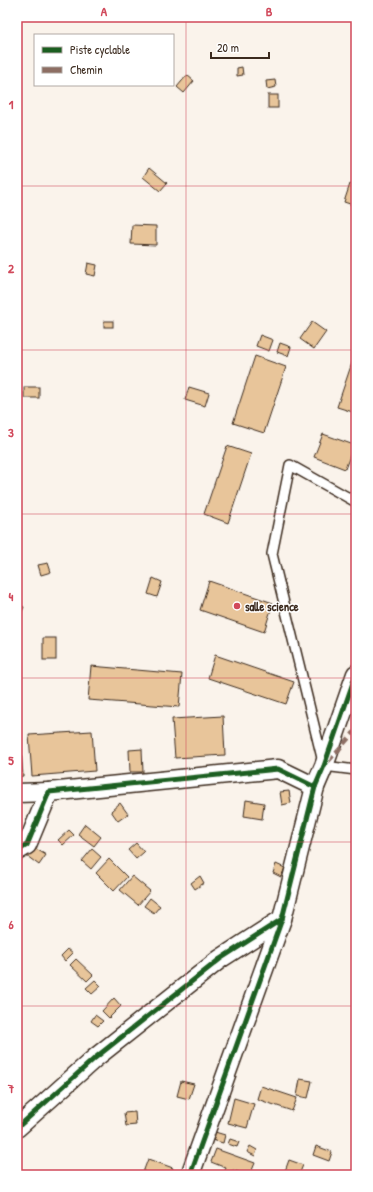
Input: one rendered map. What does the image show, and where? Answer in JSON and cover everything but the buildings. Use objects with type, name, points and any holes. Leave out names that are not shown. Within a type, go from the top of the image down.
[{"type":"street","points":[[190,1175],[282,919],[315,787],[324,766],[356,674]]},
{"type":"street","points":[[17,793],[49,792],[278,769],[315,787]]},
{"type":"street","points":[[17,851],[27,845],[49,792]]},
{"type":"street","points":[[17,1128],[95,1058],[220,959],[282,919]]},
{"type":"lane","points":[[356,502],[290,465],[272,554],[324,766],[356,770]]},
{"type":"marked path","points":[[328,762],[356,730]]},
{"type":"cycle path","points":[[190,1175],[282,919],[315,787],[324,766],[356,674]]},
{"type":"cycle path","points":[[17,851],[27,845],[49,792],[278,769],[315,787]]},
{"type":"cycle path","points":[[17,1128],[95,1058],[220,959],[282,919]]},
{"type":"place","name":"salle science","points":[[237,606]]}]
